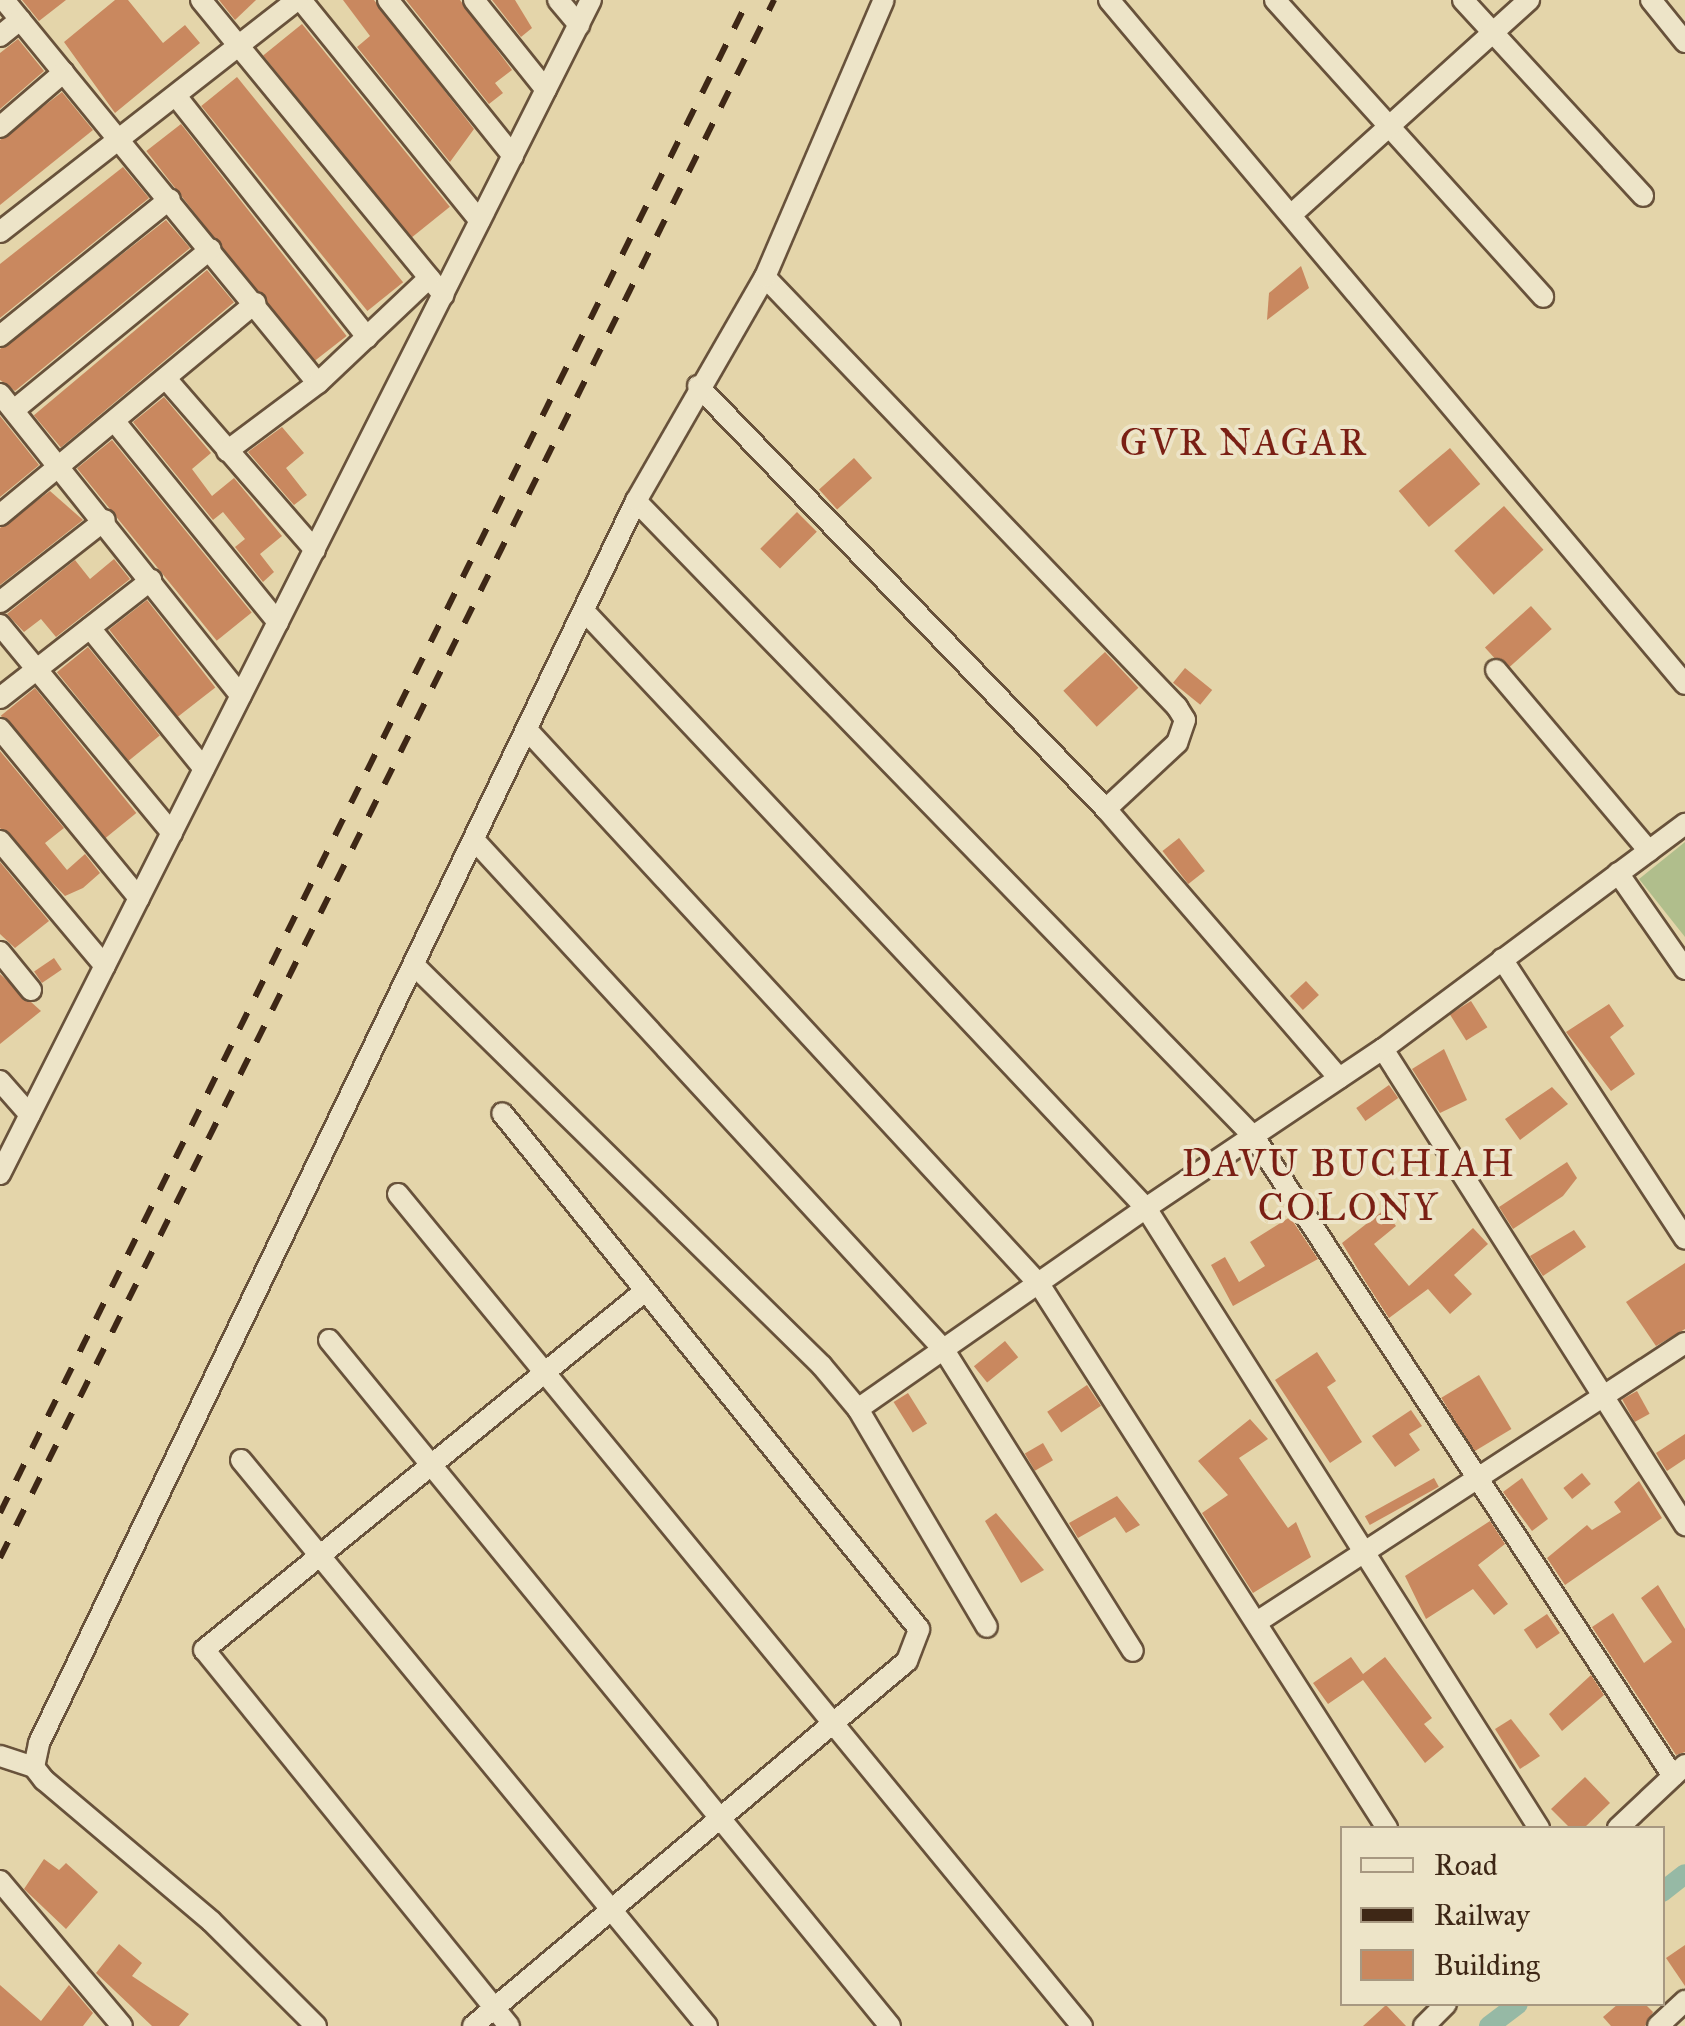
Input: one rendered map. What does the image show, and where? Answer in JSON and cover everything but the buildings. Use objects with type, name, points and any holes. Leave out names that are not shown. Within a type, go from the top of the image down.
[{"type":"street","points":[[4,0],[318,382]]},
{"type":"street","points":[[202,0],[443,295]]},
{"type":"street","points":[[0,232],[299,0],[480,221]]},
{"type":"street","points":[[388,0],[512,156]]},
{"type":"street","points":[[474,0],[546,90]]},
{"type":"street","points":[[558,0],[579,25]]},
{"type":"street","points":[[0,1174],[591,0]]},
{"type":"street","points":[[39,1773],[131,1548],[418,969],[636,502],[698,386],[765,277],[884,0]]},
{"type":"street","points":[[1110,0],[1685,684]]},
{"type":"street","points":[[1275,0],[1543,296]]},
{"type":"street","points":[[1464,0],[1642,196]]},
{"type":"street","points":[[1290,215],[1530,0]]},
{"type":"street","points":[[1651,0],[1685,42]]},
{"type":"street","points":[[0,36],[20,20]]},
{"type":"street","points":[[0,127],[64,72]]},
{"type":"street","points":[[176,96],[367,337]]},
{"type":"street","points":[[0,336],[170,198]]},
{"type":"street","points":[[211,250],[7,402],[63,466],[241,696]]},
{"type":"street","points":[[765,277],[1177,707],[1185,720],[1178,742],[1106,809]]},
{"type":"street","points":[[227,450],[318,382],[428,278]]},
{"type":"street","points":[[0,515],[168,381],[255,303]]},
{"type":"street","points":[[168,381],[314,550]]},
{"type":"street","points":[[698,386],[1106,809],[1339,1078]]},
{"type":"street","points":[[116,424],[278,622]]},
{"type":"street","points":[[636,502],[1254,1137],[1480,1483],[1679,1770],[1620,1826]]},
{"type":"street","points":[[0,602],[105,520]]},
{"type":"street","points":[[0,698],[151,580]]},
{"type":"street","points":[[586,612],[1146,1208],[1371,1552],[1538,1826]]},
{"type":"street","points":[[0,625],[34,672],[172,833]]},
{"type":"street","points":[[90,628],[204,769]]},
{"type":"street","points":[[1496,670],[1649,851]]},
{"type":"street","points":[[0,729],[139,898]]},
{"type":"street","points":[[530,732],[1039,1284],[1386,1826]]},
{"type":"street","points":[[858,1408],[1383,1050],[1685,824]]},
{"type":"street","points":[[0,841],[105,966]]},
{"type":"street","points":[[477,843],[944,1350],[1133,1651]]},
{"type":"street","points":[[1618,873],[1685,970]]},
{"type":"street","points":[[0,952],[31,990]]},
{"type":"street","points":[[1502,959],[1685,1239]]},
{"type":"street","points":[[418,969],[681,1220],[858,1408],[987,1627]]},
{"type":"street","points":[[1383,1050],[1600,1398],[1685,1525]]},
{"type":"street","points":[[0,1081],[30,1114]]},
{"type":"street","points":[[473,2026],[830,1727],[907,1660],[919,1644],[914,1613],[502,1113]]},
{"type":"street","points":[[398,1194],[830,1727],[1082,2026]]},
{"type":"street","points":[[509,2026],[207,1661],[210,1638],[645,1291]]},
{"type":"street","points":[[329,1340],[890,2026]]},
{"type":"street","points":[[1257,1622],[1480,1483],[1685,1343]]},
{"type":"street","points":[[241,1460],[707,2026]]},
{"type":"street","points":[[0,1756],[39,1773],[316,2026]]},
{"type":"street","points":[[0,1881],[122,2026]]},
{"type":"street","points":[[1658,2026],[1685,2000]]},
{"type":"street","points":[[1424,2026],[1444,2006]]},
{"type":"green space","points":[[1685,842],[1685,937],[1639,879]]},
{"type":"waterway","points":[[1665,1890],[1685,1874]]},
{"type":"waterway","points":[[1489,2026],[1515,2006]]},
{"type":"railway","points":[[0,1513],[748,0]]},
{"type":"railway","points":[[0,1558],[774,0]]},
{"type":"district","name":"GVR NAGAR","points":[[1244,443]]},
{"type":"district","name":"DAVU BUCHIAH COLONY","points":[[1349,1186]]}]
